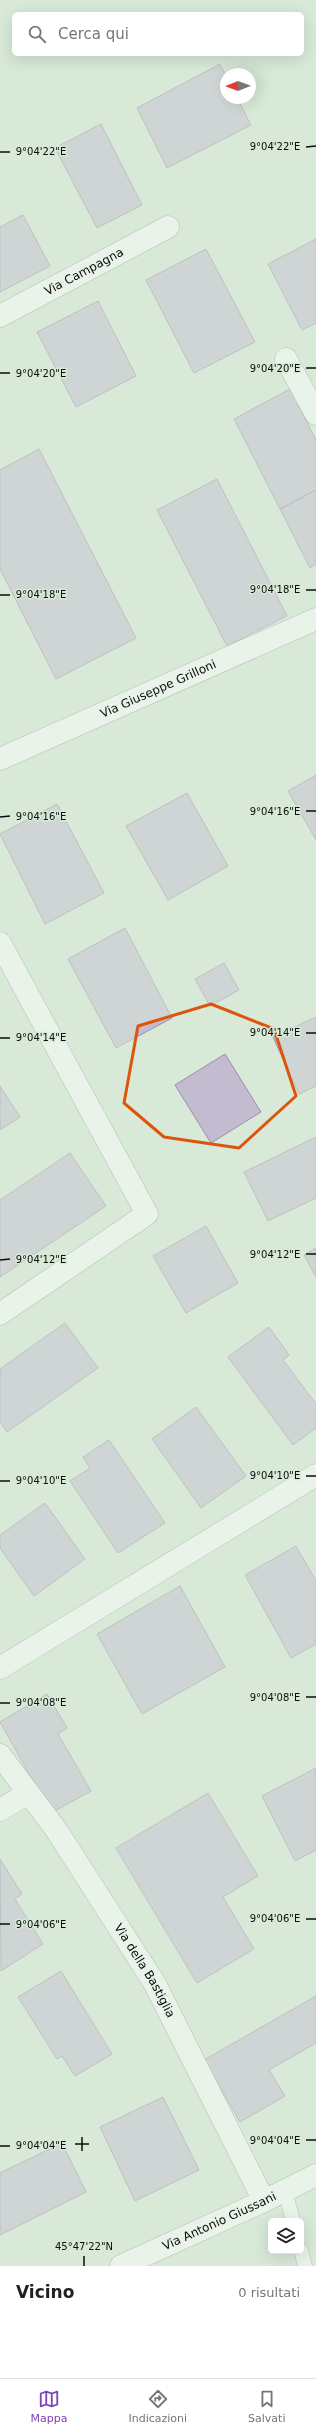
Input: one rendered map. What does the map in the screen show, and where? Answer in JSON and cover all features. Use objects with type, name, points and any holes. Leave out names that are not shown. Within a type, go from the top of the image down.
[{"type":"street","name":"Via Campagna","points":[[0,316],[168,227]]},
{"type":"street","points":[[286,359],[316,414]]},
{"type":"street","name":"Via Giuseppe Grilloni","points":[[0,759],[316,619]]},
{"type":"street","points":[[0,943],[147,1214],[0,1314]]},
{"type":"street","points":[[0,1668],[316,1475]]},
{"type":"street","name":"Via della Bastiglia","points":[[0,1755],[57,1831],[155,1984],[264,2201]]},
{"type":"street","points":[[0,1810],[28,1793]]},
{"type":"street","name":"Via Antonio Giussani","points":[[121,2266],[264,2201],[316,2175]]},
{"type":"lane","points":[[285,2190],[292,2218]]},
{"type":"lane","points":[[302,2254],[305,2266]]},
{"type":"highlighted area","points":[[211,1004],[274,1029],[296,1096],[239,1148],[164,1137],[124,1103],[138,1026]]},
{"type":"building","points":[[220,64],[222,68],[220,68],[220,104],[240,104],[251,125],[167,168],[137,108]]},
{"type":"building","points":[[101,124],[142,205],[97,228],[55,148]]},
{"type":"building","points":[[23,215],[50,266],[0,292],[0,227]]},
{"type":"building","points":[[316,239],[316,323],[302,330],[268,264]]},
{"type":"building","points":[[206,249],[255,342],[194,373],[146,280]]},
{"type":"building","points":[[98,301],[136,376],[76,407],[37,332]]},
{"type":"building","points":[[290,389],[316,440],[316,490],[280,509],[234,419]]},
{"type":"building","points":[[39,449],[136,638],[56,679],[0,569],[0,470]]},
{"type":"building","points":[[217,479],[287,616],[227,646],[157,510]]},
{"type":"building","points":[[316,490],[316,564],[310,568],[280,509]]},
{"type":"building","points":[[316,775],[316,840],[288,791]]},
{"type":"building","points":[[187,793],[228,866],[168,900],[126,826]]},
{"type":"building","points":[[57,804],[104,893],[45,924],[0,834]]},
{"type":"building","points":[[125,928],[172,1018],[116,1048],[68,959]]},
{"type":"building","points":[[224,963],[239,990],[210,1006],[195,979]]},
{"type":"building","points":[[316,1017],[316,1086],[299,1094],[273,1037]]},
{"type":"building","points":[[225,1054],[261,1112],[211,1143],[175,1085]]},
{"type":"building","points":[[0,1086],[20,1117],[0,1130]]},
{"type":"building","points":[[316,1137],[316,1198],[268,1221],[244,1172]]},
{"type":"building","points":[[70,1153],[106,1206],[0,1277],[0,1200]]},
{"type":"building","points":[[206,1226],[238,1283],[186,1313],[153,1256]]},
{"type":"building","points":[[316,1248],[316,1277],[304,1255]]},
{"type":"building","points":[[65,1323],[98,1368],[7,1432],[0,1422],[0,1369]]},
{"type":"building","points":[[269,1327],[289,1355],[283,1360],[316,1404],[316,1428],[293,1445],[228,1357]]},
{"type":"building","points":[[196,1407],[246,1476],[201,1508],[152,1439]]},
{"type":"building","points":[[109,1440],[165,1523],[118,1553],[70,1481],[90,1468],[83,1457]]},
{"type":"building","points":[[45,1503],[85,1559],[34,1596],[0,1548],[0,1535]]},
{"type":"building","points":[[296,1546],[316,1581],[316,1644],[291,1658],[245,1575]]},
{"type":"building","points":[[180,1586],[225,1667],[142,1714],[97,1634]]},
{"type":"building","points":[[47,1694],[67,1728],[58,1734],[91,1791],[51,1813],[0,1722]]},
{"type":"building","points":[[316,1768],[316,1850],[295,1861],[262,1796]]},
{"type":"building","points":[[208,1793],[258,1876],[223,1897],[254,1949],[197,1983],[116,1848]]},
{"type":"building","points":[[0,1859],[22,1894],[15,1899],[43,1944],[1,1971]]},
{"type":"building","points":[[61,1971],[112,2054],[75,2076],[62,2056],[57,2059],[18,1997]]},
{"type":"building","points":[[316,1996],[316,2043],[269,2070],[285,2096],[240,2122],[204,2060]]},
{"type":"building","points":[[163,2097],[199,2170],[135,2201],[100,2127]]},
{"type":"building","points":[[62,2143],[86,2192],[0,2235],[0,2173]]}]
